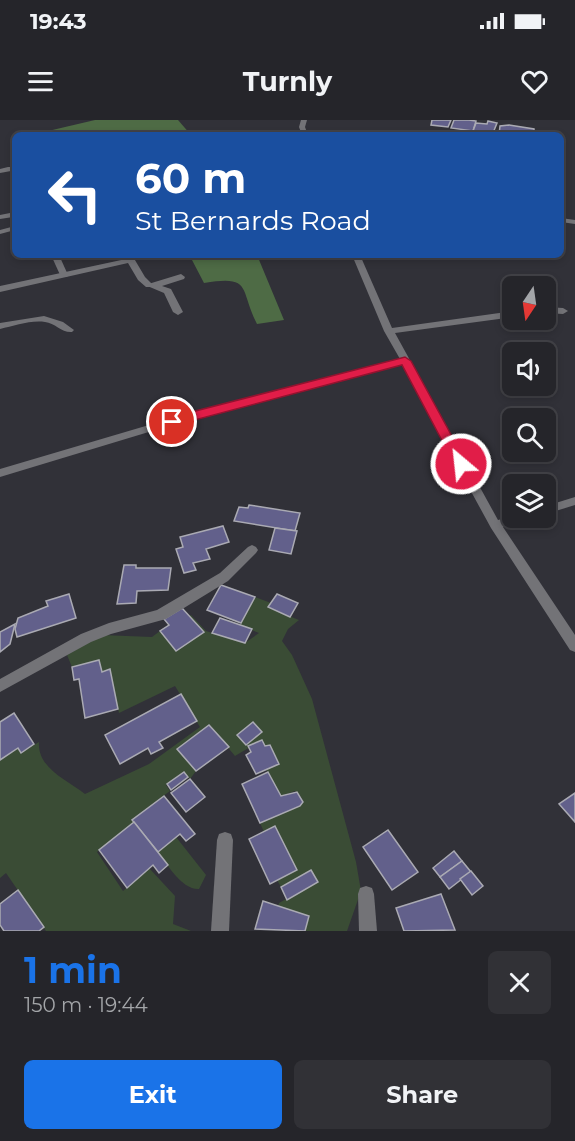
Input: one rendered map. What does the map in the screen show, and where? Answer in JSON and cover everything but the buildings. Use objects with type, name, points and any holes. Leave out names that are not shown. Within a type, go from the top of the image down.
[{"type":"street","points":[[0,217],[10,215]]},
{"type":"street","points":[[56,258],[64,275]]},
{"type":"street","points":[[0,289],[130,258],[141,278],[152,286],[168,291],[178,312]]},
{"type":"street","points":[[357,258],[389,331],[495,525],[575,646]]},
{"type":"street","points":[[152,286],[181,277]]},
{"type":"street","points":[[556,311],[563,311]]},
{"type":"street","points":[[389,331],[502,316]]},
{"type":"street","points":[[0,326],[47,318],[57,321],[69,330]]},
{"type":"street","points":[[0,473],[193,415],[405,361]]},
{"type":"street","points":[[556,507],[575,501]]},
{"type":"street","points":[[495,525],[502,523]]},
{"type":"street","points":[[0,686],[98,633],[161,615],[215,583],[252,550]]},
{"type":"street","points":[[220,931],[225,840]]},
{"type":"street","points":[[366,894],[368,931]]},
{"type":"green space","points":[[95,120],[178,120],[188,132],[44,132]]},
{"type":"green space","points":[[194,258],[258,258],[284,320],[257,324],[242,287],[238,283],[220,281],[204,283],[192,260]]},
{"type":"green space","points":[[255,597],[271,603],[269,608],[299,620],[288,629],[282,641],[292,655],[312,699],[356,862],[361,891],[347,931],[305,931],[308,916],[278,906],[279,903],[317,882],[311,870],[281,887],[277,880],[296,869],[275,827],[264,832],[260,823],[300,806],[303,800],[295,791],[281,796],[266,769],[279,764],[270,745],[265,746],[262,740],[235,756],[209,725],[177,749],[196,771],[190,779],[183,772],[166,785],[170,791],[132,819],[134,822],[97,852],[123,891],[149,868],[175,896],[173,924],[191,931],[46,931],[6,873],[0,878],[0,760],[18,748],[21,753],[39,742],[43,759],[54,773],[85,794],[149,764],[200,727],[175,686],[119,713],[110,669],[102,672],[99,660],[72,667],[67,655],[101,635],[152,637],[160,631],[177,650],[204,632],[189,616],[191,615],[206,631],[245,643],[259,633],[240,625]]},
{"type":"green space","points":[[176,837],[206,875],[199,889],[181,881],[158,852]]},
{"type":"route","points":[[172,422],[405,361],[461,464]]}]
